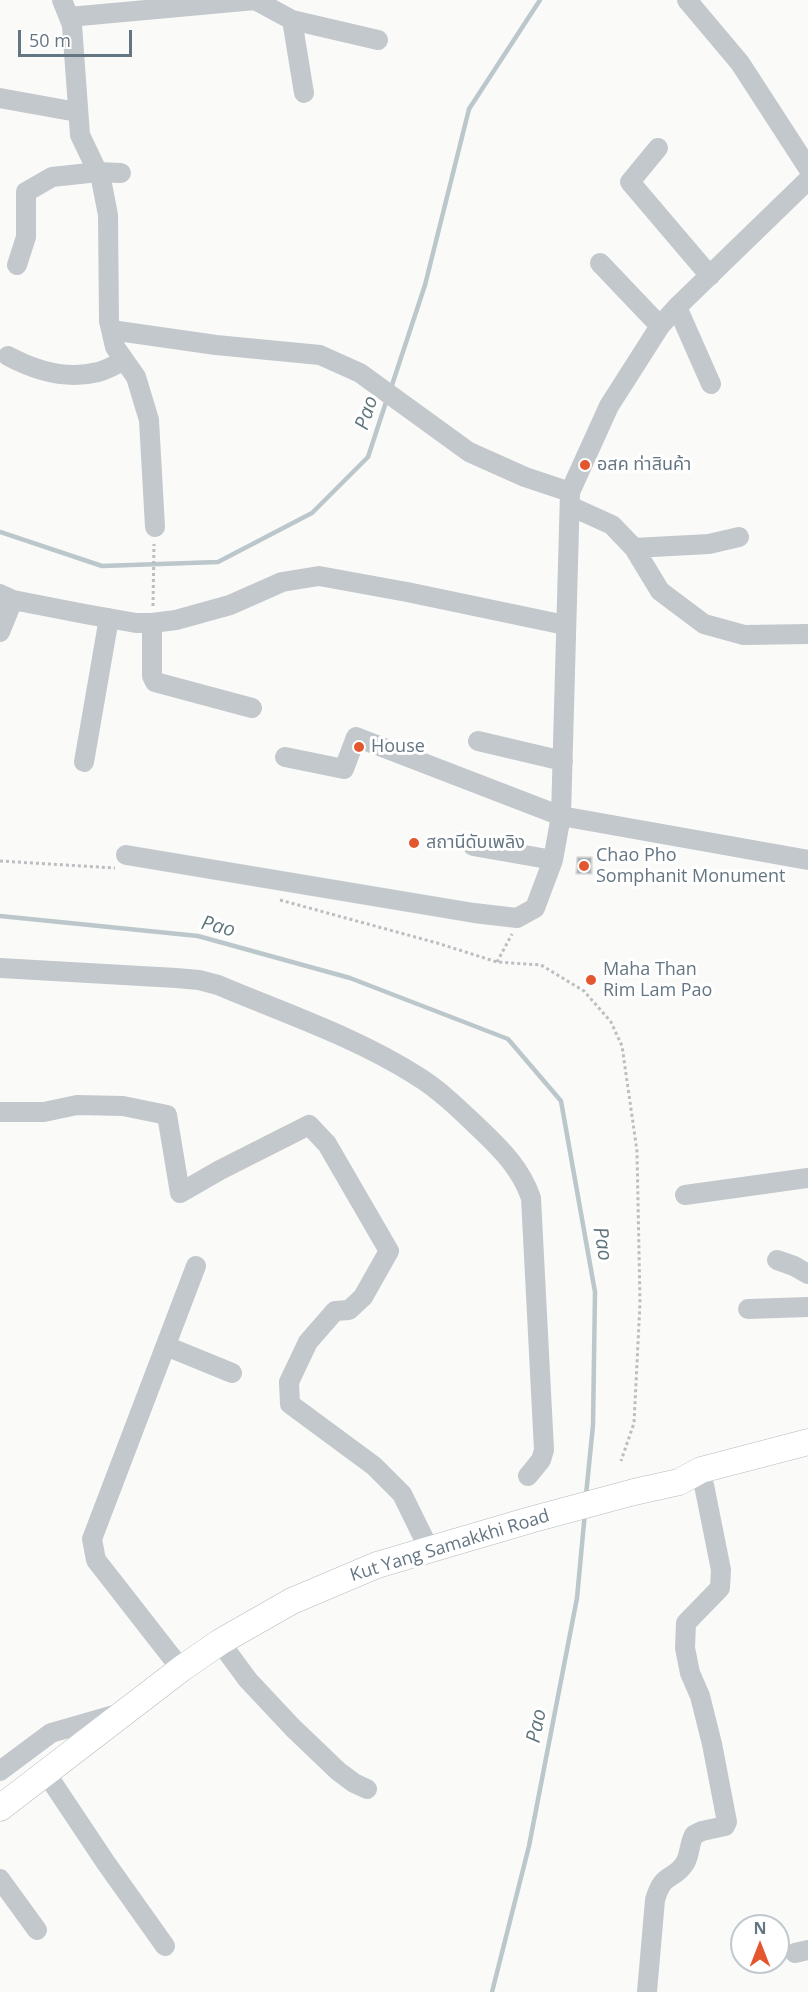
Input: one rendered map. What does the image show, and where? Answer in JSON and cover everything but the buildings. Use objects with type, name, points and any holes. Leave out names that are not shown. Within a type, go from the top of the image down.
[{"type":"main road","name":"Kut Yang Samakkhi Road","points":[[691,1483],[701,1470],[808,1442]]},
{"type":"main road","name":"Kut Yang Samakkhi Road","points":[[0,1808],[181,1669],[220,1642],[292,1601],[376,1565],[530,1520],[634,1492],[691,1483],[808,1456]]},
{"type":"street","points":[[155,527],[149,420],[136,377],[116,347],[109,321],[108,215],[101,179],[80,135],[72,25],[66,9],[255,0],[292,20],[378,40]]},
{"type":"street","points":[[687,0],[740,63],[808,168]]},
{"type":"street","points":[[292,20],[304,93]]},
{"type":"street","points":[[0,98],[77,112]]},
{"type":"street","points":[[658,148],[630,182],[710,276]]},
{"type":"street","points":[[17,264],[27,237],[27,192],[52,177],[98,172],[121,173]]},
{"type":"street","points":[[126,863],[517,918],[535,908],[553,860],[561,816],[570,499],[609,406],[660,326],[808,180]]},
{"type":"street","points":[[600,263],[660,326]]},
{"type":"street","points":[[677,307],[711,384]]},
{"type":"street","points":[[111,330],[216,345],[320,355],[360,373],[469,452],[570,499],[612,525],[634,548],[660,591],[704,624],[744,635],[808,634]]},
{"type":"street","points":[[8,356],[43,371],[65,375],[100,372],[124,360]]},
{"type":"street","points":[[634,548],[708,544],[739,537]]},
{"type":"street","points":[[0,633],[7,597],[109,618],[152,623],[176,620],[230,605],[282,582],[319,576],[565,625]]},
{"type":"street","points":[[84,762],[109,618]]},
{"type":"street","points":[[152,623],[154,682],[252,708]]},
{"type":"street","points":[[285,757],[344,769],[356,737],[561,816],[808,860]]},
{"type":"street","points":[[477,741],[563,761]]},
{"type":"street","points":[[473,846],[553,860]]},
{"type":"street","points":[[0,968],[176,978],[199,980],[218,985],[363,1046],[419,1077],[466,1116],[504,1152],[526,1184],[531,1198],[544,1450],[541,1460],[528,1476]]},
{"type":"street","points":[[0,1112],[44,1112],[77,1105],[123,1107],[167,1115],[180,1193],[309,1125],[327,1144],[390,1251],[363,1297],[349,1310],[335,1311],[308,1342],[289,1382],[291,1404],[374,1466],[402,1494],[429,1549]]},
{"type":"street","points":[[685,1195],[808,1178]]},
{"type":"street","points":[[777,1260],[808,1274]]},
{"type":"street","points":[[181,1669],[96,1560],[93,1539],[196,1266]]},
{"type":"street","points":[[748,1309],[808,1307]]},
{"type":"street","points":[[166,1346],[232,1373]]},
{"type":"street","points":[[647,1992],[658,1889],[663,1880],[684,1865],[694,1836],[702,1831],[725,1826],[727,1822],[712,1744],[700,1696],[690,1673],[685,1648],[686,1623],[720,1587],[721,1570],[691,1483]]},
{"type":"street","points":[[220,1642],[248,1680],[293,1728],[338,1771],[367,1789]]},
{"type":"street","points":[[0,1771],[51,1733],[126,1712]]},
{"type":"street","points":[[46,1773],[165,1946]]},
{"type":"street","points":[[0,1879],[38,1930]]},
{"type":"path","points":[[152,623],[155,527]]},
{"type":"path","points":[[0,861],[102,866],[126,863]]},
{"type":"path","points":[[278,899],[497,962],[541,965],[584,991],[611,1022],[622,1046],[637,1151],[640,1303],[634,1423],[621,1461]]},
{"type":"path","points":[[497,962],[512,936],[517,918]]},
{"type":"waterway","name":"Pao","points":[[391,388],[425,285],[469,109],[540,0]]},
{"type":"waterway","name":"Pao","points":[[0,532],[102,566],[218,562],[312,513],[368,457],[387,399]]},
{"type":"waterway","name":"Pao","points":[[0,916],[198,936],[350,978],[508,1039],[561,1101],[595,1292],[593,1425],[586,1495]]},
{"type":"waterway","name":"Pao","points":[[492,1992],[529,1846],[577,1598],[585,1512]]},
{"type":"place","name":"อสค ท่าสินค้า","points":[[585,465]]},
{"type":"place","name":"House","points":[[359,747]]},
{"type":"place","name":"สถานีดับเพลิง","points":[[414,843]]},
{"type":"place","name":"Chao Pho Somphanit Monument","points":[[584,866]]},
{"type":"place","name":"Maha Than Rim Lam Pao","points":[[591,980]]}]
